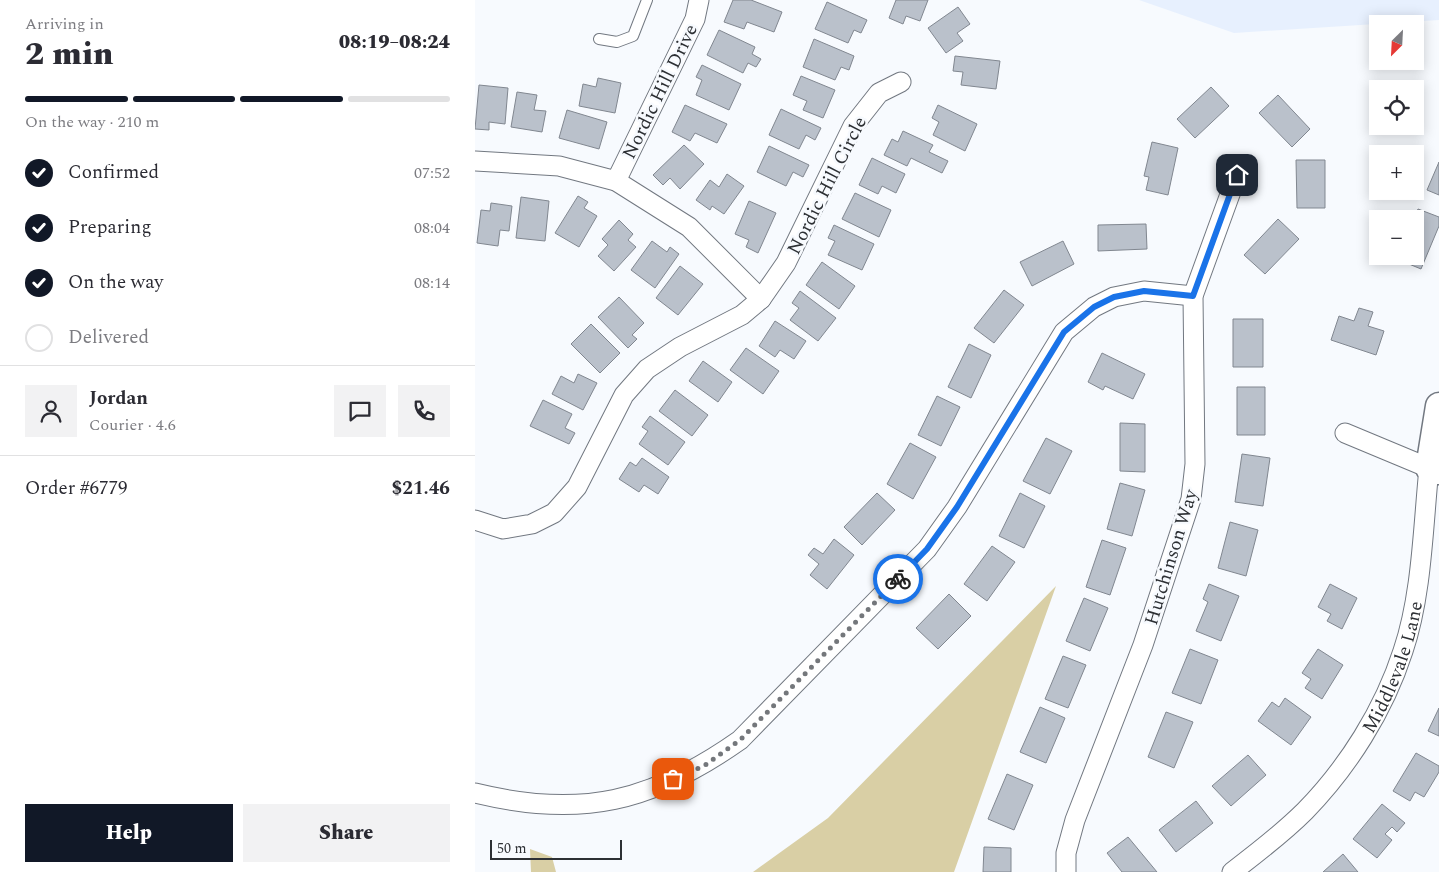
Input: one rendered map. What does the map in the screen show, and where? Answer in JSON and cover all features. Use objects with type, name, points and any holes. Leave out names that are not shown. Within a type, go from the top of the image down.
[{"type":"street","name":"Nordic Hill Drive","points":[[615,181],[695,19],[699,0]]},
{"type":"street","name":"Nordic Hill Circle","points":[[475,520],[503,529],[532,524],[554,513],[577,487],[624,395],[647,369],[680,346],[742,315],[761,299],[786,263],[853,126],[879,93],[901,82]]},
{"type":"street","points":[[475,161],[559,166],[615,181],[689,226],[761,299]]},
{"type":"street","name":"Hutchinson Way","points":[[1066,872],[1066,853],[1075,820],[1143,645],[1191,499],[1195,464],[1193,296],[1237,175]]},
{"type":"street","points":[[475,793],[508,801],[562,806],[601,803],[642,793],[704,766],[740,740],[927,549],[957,507],[1064,332],[1094,307],[1114,297],[1144,291],[1193,296]]},
{"type":"street","name":"Middlevale Lane","points":[[1232,872],[1264,848],[1305,811],[1351,756],[1385,697],[1404,650],[1415,599],[1434,470],[1439,406]]},
{"type":"street","points":[[1345,433],[1434,470]]},
{"type":"lane","points":[[599,39],[617,42],[633,36],[647,0]]},
{"type":"shaded area","points":[[1139,0],[1439,0],[1439,20],[1424,21],[1424,15],[1369,15],[1369,24],[1234,33]]},
{"type":"shaded area","points":[[1056,586],[954,872],[753,872],[828,818]]},
{"type":"shaded area","points":[[530,849],[552,857],[556,872],[531,872]]},
{"type":"building","points":[[733,0],[751,0],[782,12],[774,32],[747,22],[744,29],[724,22]]},
{"type":"building","points":[[896,0],[928,0],[920,21],[906,16],[903,24],[889,18]]},
{"type":"building","points":[[827,2],[867,20],[861,33],[854,30],[848,43],[815,29]]},
{"type":"building","points":[[958,7],[970,24],[957,33],[963,41],[946,53],[928,28]]},
{"type":"building","points":[[719,30],[755,47],[752,54],[761,59],[756,67],[748,63],[743,73],[707,55]]},
{"type":"building","points":[[814,39],[854,56],[849,70],[841,67],[835,80],[803,67]]},
{"type":"building","points":[[955,56],[1000,61],[996,89],[961,85],[963,72],[953,71]]},
{"type":"building","points":[[702,65],[741,84],[729,110],[696,95],[702,80],[696,77]]},
{"type":"building","points":[[801,76],[835,90],[823,118],[803,110],[807,101],[793,95]]},
{"type":"building","points":[[598,78],[621,83],[615,113],[579,106],[583,84],[596,87]]},
{"type":"building","points":[[479,85],[508,88],[505,124],[489,122],[489,130],[475,129]]},
{"type":"building","points":[[1211,87],[1229,106],[1195,138],[1177,119]]},
{"type":"building","points":[[517,92],[537,95],[534,110],[546,111],[542,132],[511,127]]},
{"type":"building","points":[[1278,95],[1310,129],[1292,147],[1259,113]]},
{"type":"building","points":[[685,105],[727,124],[717,143],[695,133],[690,141],[672,132]]},
{"type":"building","points":[[938,105],[977,124],[965,151],[933,135],[939,122],[932,118]]},
{"type":"building","points":[[781,109],[821,128],[815,140],[806,135],[799,149],[769,135]]},
{"type":"building","points":[[567,110],[607,122],[599,149],[559,138]]},
{"type":"building","points":[[903,131],[933,145],[929,152],[948,161],[942,173],[911,158],[907,166],[884,155],[892,139],[898,142]]},
{"type":"building","points":[[1152,142],[1178,148],[1168,195],[1146,190],[1149,177],[1144,176]]},
{"type":"building","points":[[684,145],[704,164],[680,189],[670,178],[663,185],[653,175]]},
{"type":"building","points":[[769,146],[809,165],[803,177],[793,172],[786,186],[757,172]]},
{"type":"building","points":[[872,158],[905,174],[896,193],[882,186],[878,194],[859,185]]},
{"type":"building","points":[[1296,160],[1325,160],[1325,208],[1297,208]]},
{"type":"building","points":[[1439,162],[1439,195],[1427,190]]},
{"type":"building","points":[[727,174],[744,186],[724,214],[712,206],[710,210],[696,200],[710,180],[719,187]]},
{"type":"building","points":[[855,193],[891,210],[879,237],[842,219]]},
{"type":"building","points":[[578,196],[588,202],[584,208],[597,216],[579,247],[555,233]]},
{"type":"building","points":[[521,197],[549,201],[545,241],[516,238]]},
{"type":"building","points":[[749,201],[776,213],[758,253],[746,247],[749,240],[735,234]]},
{"type":"building","points":[[491,203],[512,206],[509,231],[500,230],[498,246],[477,243],[481,210],[490,211]]},
{"type":"building","points":[[1424,211],[1439,217],[1439,226],[1424,262]]},
{"type":"building","points":[[1278,219],[1299,239],[1265,274],[1244,255]]},
{"type":"building","points":[[619,220],[633,234],[628,240],[636,247],[614,271],[598,256],[608,245],[602,239]]},
{"type":"building","points":[[1146,224],[1147,249],[1098,251],[1098,225]]},
{"type":"building","points":[[834,225],[874,244],[862,270],[828,255],[835,241],[828,238]]},
{"type":"building","points":[[652,241],[667,252],[670,247],[679,254],[655,288],[631,270]]},
{"type":"building","points":[[1063,241],[1074,264],[1032,286],[1020,262]]},
{"type":"building","points":[[822,262],[855,286],[839,309],[806,285]]},
{"type":"building","points":[[1411,265],[1423,265],[1421,269]]},
{"type":"building","points":[[680,266],[703,284],[678,315],[656,298]]},
{"type":"building","points":[[1004,290],[1024,305],[994,343],[974,328]]},
{"type":"building","points":[[800,291],[836,318],[818,341],[790,320],[799,308],[792,303]]},
{"type":"building","points":[[619,297],[644,323],[632,335],[637,339],[628,348],[598,317]]},
{"type":"building","points":[[1359,308],[1373,312],[1368,326],[1384,331],[1376,355],[1331,340],[1339,316],[1354,321]]},
{"type":"building","points":[[1233,319],[1263,319],[1263,367],[1233,367]]},
{"type":"building","points":[[775,321],[806,341],[794,359],[780,350],[775,357],[759,346]]},
{"type":"building","points":[[591,324],[620,353],[600,373],[571,344]]},
{"type":"building","points":[[969,344],[991,355],[971,398],[948,387]]},
{"type":"building","points":[[746,348],[779,371],[763,394],[730,370]]},
{"type":"building","points":[[1102,353],[1145,374],[1133,399],[1105,386],[1103,390],[1088,382]]},
{"type":"building","points":[[703,361],[732,382],[718,402],[689,381]]},
{"type":"building","points":[[578,374],[597,383],[583,410],[552,394],[561,376],[574,383]]},
{"type":"building","points":[[1237,387],[1265,387],[1265,435],[1237,435]]},
{"type":"building","points":[[675,390],[708,415],[692,436],[659,411]]},
{"type":"building","points":[[937,396],[960,407],[941,446],[918,435]]},
{"type":"building","points":[[543,400],[572,414],[565,428],[575,433],[569,444],[530,426]]},
{"type":"building","points":[[650,416],[685,442],[668,465],[639,444],[648,431],[642,427]]},
{"type":"building","points":[[1120,423],[1145,424],[1145,472],[1120,471]]},
{"type":"building","points":[[1046,438],[1072,451],[1050,494],[1023,481]]},
{"type":"building","points":[[910,443],[936,457],[913,499],[887,484]]},
{"type":"building","points":[[1242,454],[1270,458],[1263,506],[1235,502]]},
{"type":"building","points":[[642,458],[669,477],[658,494],[644,485],[639,492],[619,479],[630,462],[636,466]]},
{"type":"building","points":[[1120,483],[1145,490],[1132,536],[1107,529]]},
{"type":"building","points":[[877,493],[895,510],[862,545],[844,527]]},
{"type":"building","points":[[1020,493],[1045,506],[1024,548],[999,536]]},
{"type":"building","points":[[1230,522],[1258,530],[1246,576],[1218,568]]},
{"type":"building","points":[[834,539],[854,555],[827,589],[810,575],[819,564],[808,555],[814,548],[823,554]]},
{"type":"building","points":[[1102,540],[1126,548],[1110,595],[1086,587]]},
{"type":"building","points":[[992,546],[1015,562],[987,601],[964,584]]},
{"type":"building","points":[[1209,584],[1239,596],[1221,641],[1196,631],[1208,602],[1203,599]]},
{"type":"building","points":[[1330,584],[1357,598],[1342,629],[1327,621],[1331,614],[1318,607]]},
{"type":"building","points":[[949,594],[971,616],[938,649],[916,628]]},
{"type":"building","points":[[1084,598],[1108,608],[1090,651],[1066,641]]},
{"type":"building","points":[[1190,649],[1218,660],[1201,704],[1172,693]]},
{"type":"building","points":[[1318,649],[1343,665],[1322,699],[1305,688],[1311,679],[1302,673]]},
{"type":"building","points":[[1063,656],[1086,665],[1068,708],[1045,699]]},
{"type":"building","points":[[1285,698],[1311,717],[1291,745],[1258,721],[1272,702],[1279,707]]},
{"type":"building","points":[[1040,707],[1065,718],[1046,763],[1020,752]]},
{"type":"building","points":[[1439,708],[1439,736],[1428,731]]},
{"type":"building","points":[[1166,712],[1193,722],[1174,768],[1148,757]]},
{"type":"building","points":[[1416,753],[1439,766],[1439,772],[1424,797],[1415,792],[1410,801],[1393,791]]},
{"type":"building","points":[[1248,755],[1266,775],[1231,806],[1212,786]]},
{"type":"building","points":[[1007,774],[1033,785],[1014,830],[988,819]]},
{"type":"building","points":[[1196,801],[1213,823],[1176,852],[1159,830]]},
{"type":"building","points":[[1382,804],[1405,823],[1397,832],[1392,827],[1385,834],[1392,840],[1377,858],[1353,839]]},
{"type":"building","points":[[1128,837],[1157,872],[1122,872],[1107,853]]},
{"type":"building","points":[[984,847],[1011,848],[1011,872],[983,872]]},
{"type":"building","points":[[1343,854],[1358,872],[1323,872]]},
{"type":"way so far","points":[[673,779],[704,766],[740,740],[898,579]]},
{"type":"route","points":[[898,579],[927,549],[957,507],[1064,332],[1094,307],[1114,297],[1144,291],[1193,296],[1237,175]]}]
